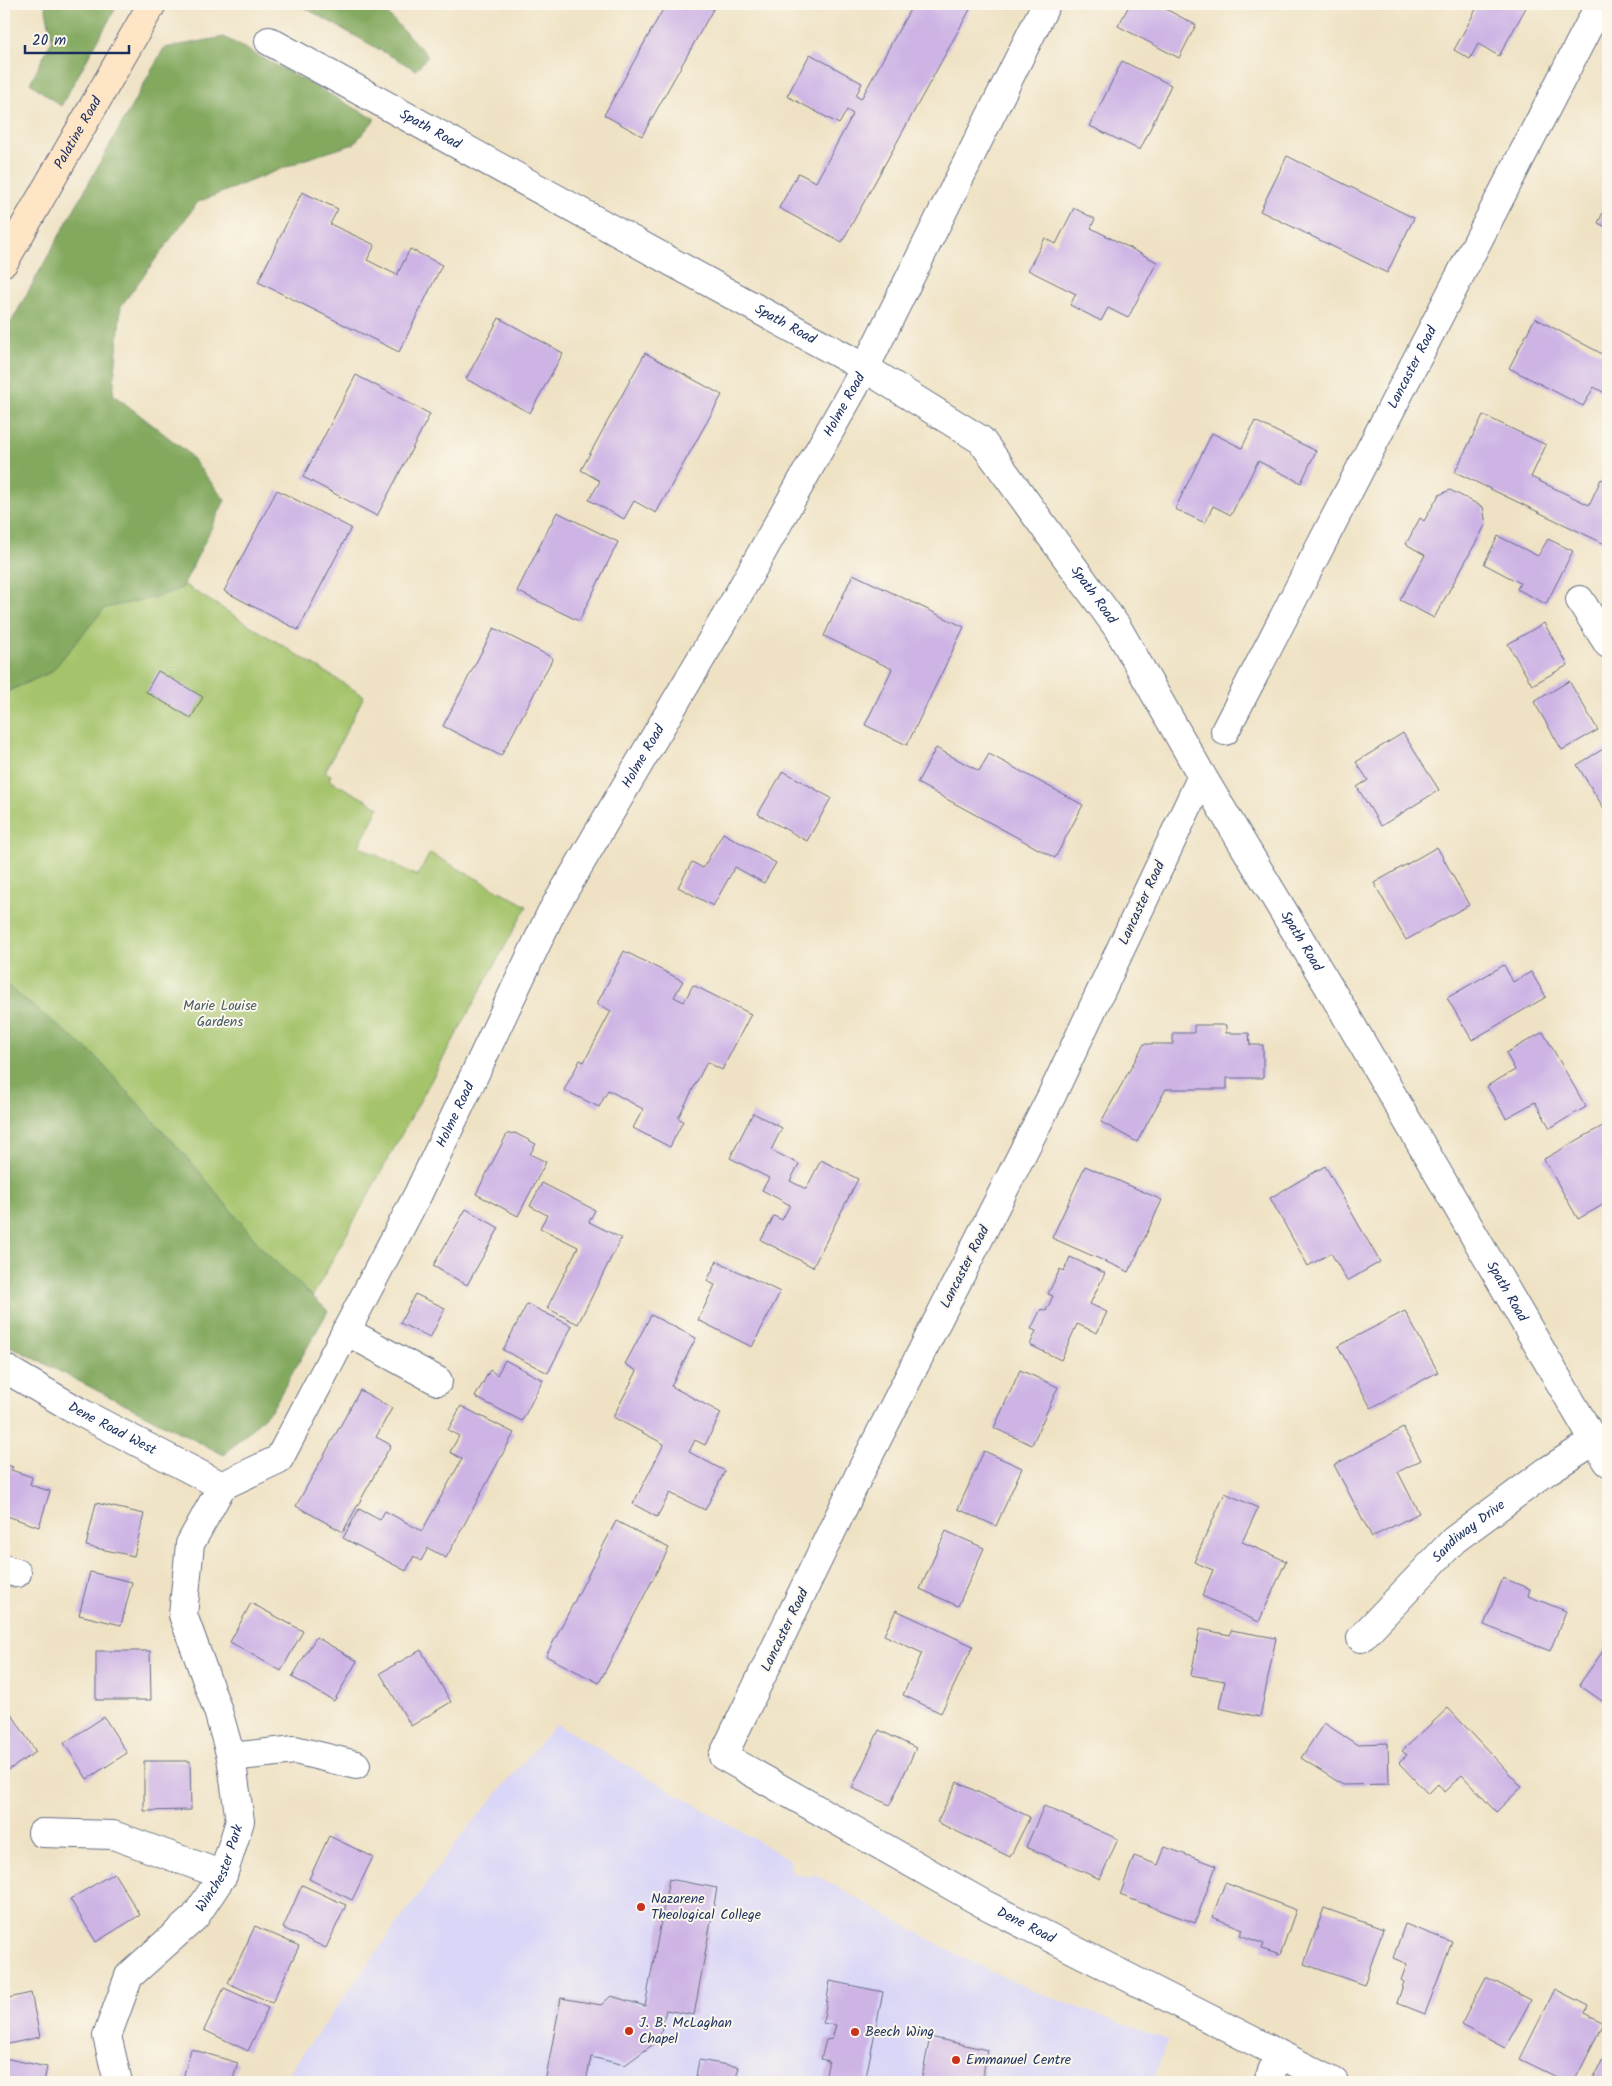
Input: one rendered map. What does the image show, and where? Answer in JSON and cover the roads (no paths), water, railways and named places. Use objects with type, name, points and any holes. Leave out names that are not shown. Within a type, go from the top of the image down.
[{"type":"main road","name":"Palatine Road","points":[[4,262],[152,4]]},
{"type":"street","name":"Holme Road","points":[[222,1486],[279,1459],[418,1194],[551,913],[729,611],[865,368],[1046,4]]},
{"type":"street","name":"Lancaster Road","points":[[1225,732],[1600,4]]},
{"type":"street","name":"Spath Road","points":[[269,41],[865,368],[981,440],[1117,627],[1202,776],[1341,1007],[1601,1451]]},
{"type":"street","points":[[1580,600],[1608,644]]},
{"type":"street","name":"Lancaster Road","points":[[724,1756],[859,1475],[1051,1097],[1202,776]]},
{"type":"street","points":[[346,1331],[438,1381]]},
{"type":"street","name":"Dene Road West","points":[[4,1368],[78,1411],[222,1486]]},
{"type":"street","name":"Sandiway Drive","points":[[1361,1638],[1454,1540],[1547,1471],[1601,1451]]},
{"type":"street","name":"Winchester Park","points":[[118,2082],[107,2036],[129,1976],[196,1918],[223,1875],[240,1821],[231,1757],[218,1711],[183,1615],[190,1544],[222,1486]]},
{"type":"street","points":[[231,1757],[295,1750],[356,1765]]},
{"type":"street","name":"Dene Road","points":[[724,1756],[982,1903],[1334,2082]]},
{"type":"street","points":[[42,1833],[113,1835],[223,1875]]},
{"type":"street","points":[[1268,2082],[1278,2055]]},
{"type":"place","name":"Nazarene Theological College","points":[[641,1907]]},
{"type":"place","name":"J. B. McLaghan Chapel","points":[[629,2031]]},
{"type":"place","name":"Beech Wing","points":[[855,2032]]},
{"type":"place","name":"Emmanuel Centre","points":[[956,2060]]},
{"type":"park label","name":"Marie Louise Gardens","points":[[220,1014]]}]
